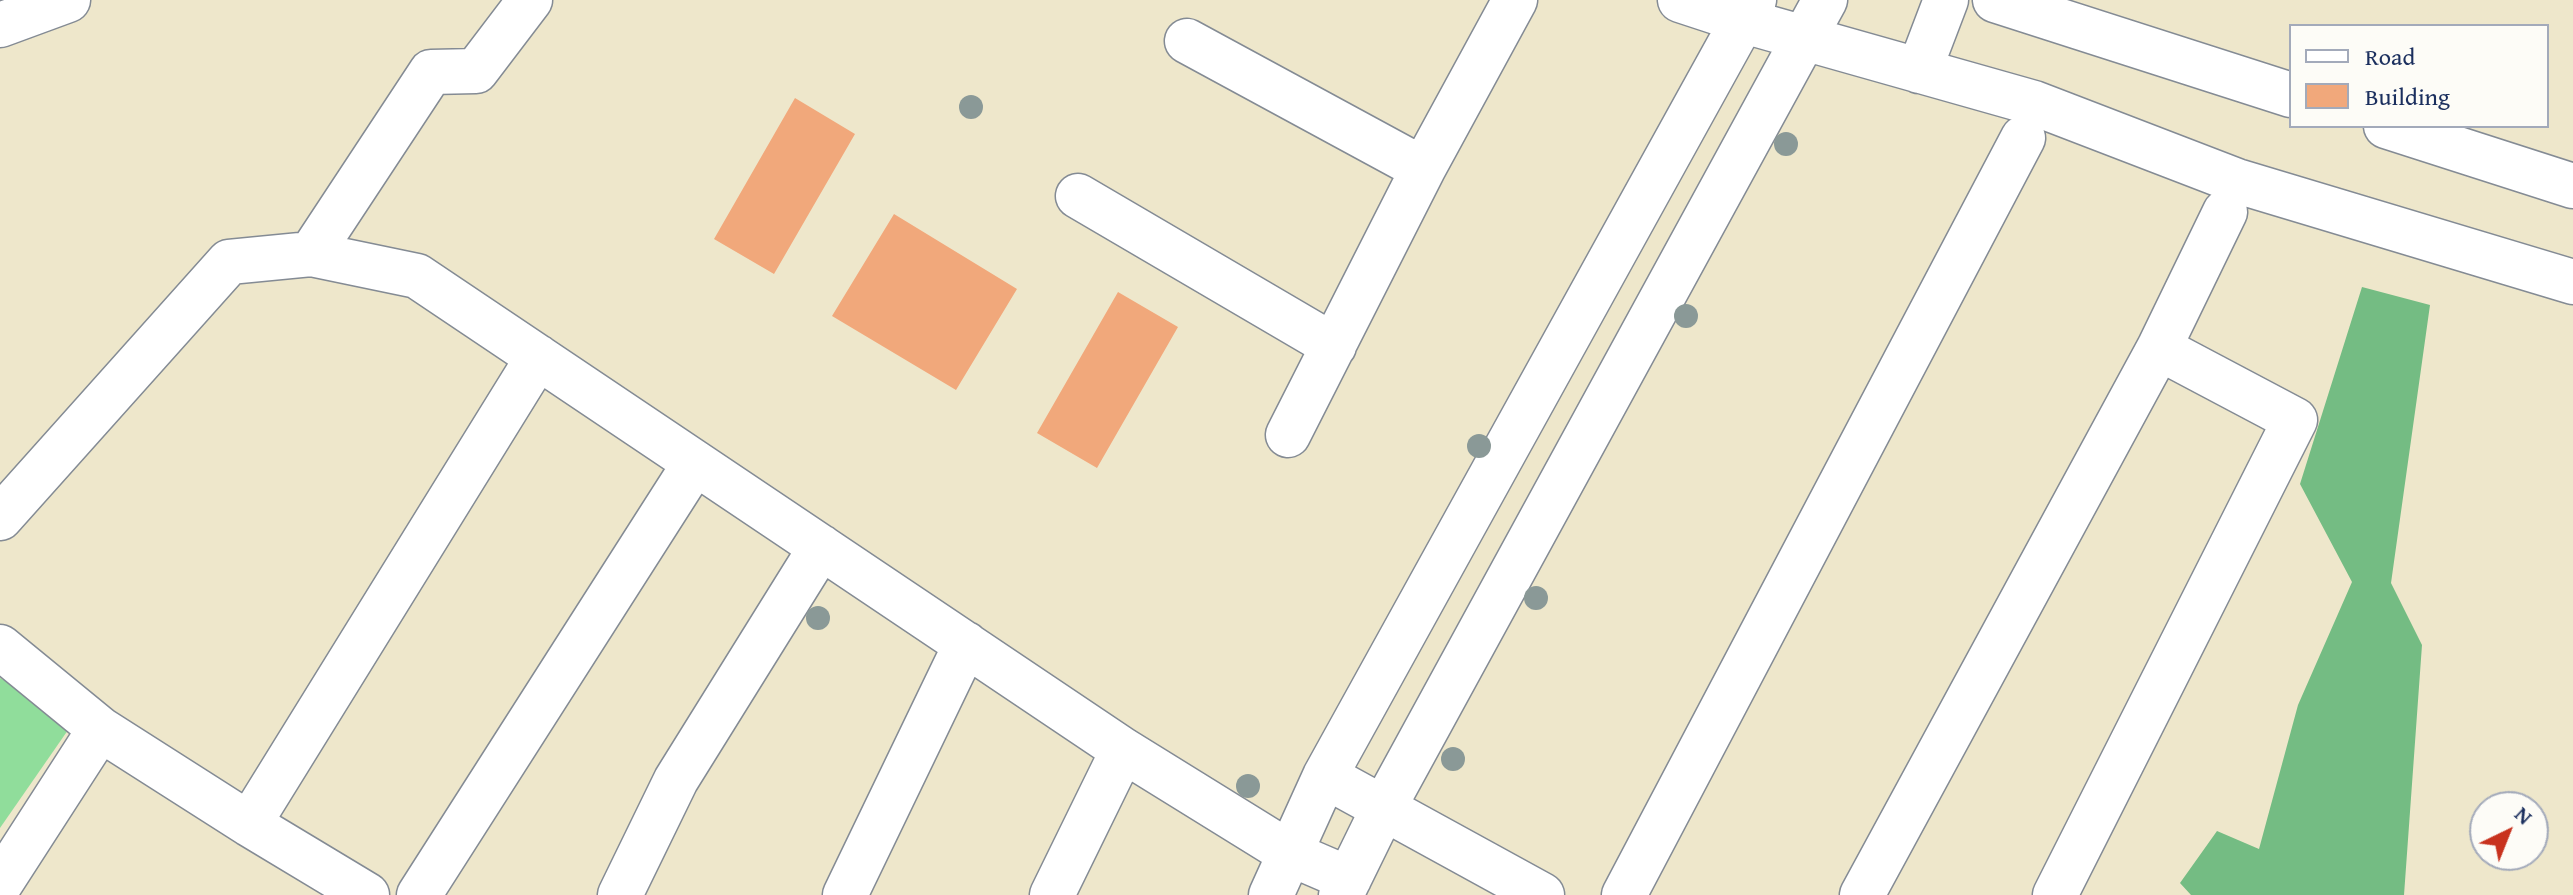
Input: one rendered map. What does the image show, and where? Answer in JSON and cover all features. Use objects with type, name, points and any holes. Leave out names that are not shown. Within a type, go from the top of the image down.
[{"type":"street","points":[[0,25],[68,0]]},
{"type":"street","points":[[311,254],[431,72],[476,71],[530,0]]},
{"type":"street","points":[[1288,435],[1423,169],[1515,0]]},
{"type":"street","points":[[1680,0],[1749,11],[1806,39],[2034,103],[2237,181],[2573,282]]},
{"type":"street","points":[[0,518],[229,262],[311,254],[417,276],[1123,750],[1345,887],[1384,807],[1825,0]]},
{"type":"street","points":[[1919,71],[1946,0]]},
{"type":"street","points":[[1995,0],[2289,94]]},
{"type":"street","points":[[1271,895],[1325,776],[1749,11]]},
{"type":"street","points":[[1187,41],[1423,169]]},
{"type":"street","points":[[2392,128],[2573,186]]},
{"type":"street","points":[[1624,895],[2023,138]]},
{"type":"street","points":[[1078,196],[1334,346]]},
{"type":"street","points":[[1862,895],[2159,348],[2225,212]]},
{"type":"street","points":[[2055,895],[2295,420],[2159,348]]},
{"type":"street","points":[[249,824],[538,357]]},
{"type":"street","points":[[419,895],[695,463]]},
{"type":"street","points":[[620,895],[676,780],[821,547]]},
{"type":"street","points":[[845,895],[966,644]]},
{"type":"street","points":[[0,647],[100,729],[367,895]]},
{"type":"street","points":[[10,895],[0,886],[100,729]]},
{"type":"street","points":[[1052,895],[1123,750]]},
{"type":"street","points":[[1325,776],[1542,895]]},
{"type":"green space","points":[[2362,287],[2430,305],[2391,583],[2422,645],[2404,895],[2191,895],[2180,883],[2217,831],[2259,849],[2298,705],[2352,582],[2300,484]]},
{"type":"green space","points":[[0,678],[75,720],[0,828]]},
{"type":"building","points":[[795,98],[855,134],[774,274],[714,239]]},
{"type":"building","points":[[894,214],[1017,289],[956,390],[832,316]]},
{"type":"building","points":[[1118,292],[1178,327],[1097,468],[1037,433]]}]
